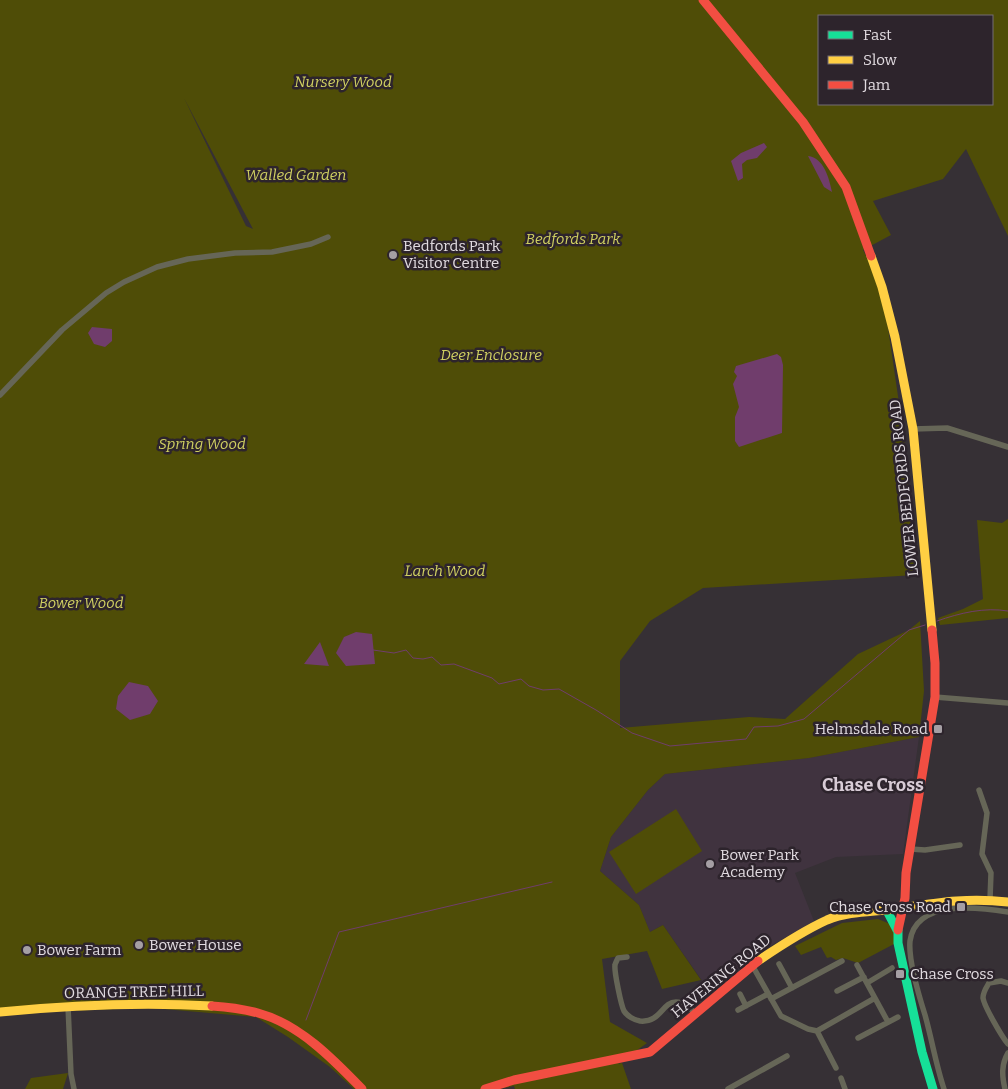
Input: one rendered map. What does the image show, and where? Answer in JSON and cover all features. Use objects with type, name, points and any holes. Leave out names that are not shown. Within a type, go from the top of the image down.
[{"type":"main road","name":"LOWER BEDFORDS ROAD","points":[[703,0],[803,122],[846,187],[882,286],[895,337],[913,429],[935,655],[935,697],[902,908]]},
{"type":"main road","name":"HAVERING ROAD","points":[[485,1089],[514,1080],[650,1052],[752,965],[786,942],[828,920],[851,913],[902,908],[934,902],[966,899],[1008,902]]},
{"type":"main road","points":[[902,908],[898,943],[922,1052],[933,1089]]},
{"type":"main road","points":[[886,910],[898,930]]},
{"type":"main road","name":"ORANGE TREE HILL","points":[[0,1012],[122,1003],[209,1005],[259,1013],[297,1031],[344,1070],[362,1089]]},
{"type":"street","points":[[0,396],[62,330],[106,293],[124,282],[157,267],[180,261],[235,253],[272,252],[311,244],[328,236]]},
{"type":"street","points":[[913,429],[948,428],[1008,447]]},
{"type":"street","points":[[935,697],[1008,703]]},
{"type":"street","points":[[979,790],[984,796],[989,821],[982,854],[991,872],[990,900]]},
{"type":"street","points":[[910,848],[925,850],[960,845]]},
{"type":"street","points":[[944,1089],[917,990],[910,952],[910,939],[917,925],[927,915],[944,909],[967,908],[1008,912]]},
{"type":"street","points":[[627,957],[618,958],[615,965],[620,997],[625,1013],[635,1020],[651,1020],[670,1004],[676,1002],[683,1004],[696,1014]]},
{"type":"street","points":[[738,1010],[792,988],[842,961]]},
{"type":"street","points":[[779,964],[792,988]]},
{"type":"street","points":[[752,965],[780,1016],[808,1029],[817,1031],[875,998]]},
{"type":"street","points":[[857,965],[888,1022]]},
{"type":"street","points":[[837,991],[892,968]]},
{"type":"street","points":[[1008,984],[1001,980],[989,983],[984,990],[983,999],[1002,1038],[1008,1044]]},
{"type":"street","points":[[740,994],[746,1006]]},
{"type":"street","points":[[68,1006],[71,1074],[74,1089]]},
{"type":"street","points":[[858,1038],[898,1017]]},
{"type":"street","points":[[817,1031],[836,1068]]},
{"type":"street","points":[[1005,1089],[1002,1076],[1004,1060],[1008,1053]]},
{"type":"street","points":[[728,1089],[787,1056]]},
{"type":"street","points":[[928,1072],[939,1069]]},
{"type":"street","points":[[841,1078],[845,1089]]},
{"type":"street","points":[[740,1082],[743,1089]]},
{"type":"shaded area","points":[[764,143],[767,147],[757,158],[747,160],[742,164],[743,178],[738,181],[731,161],[741,153]]},
{"type":"shaded area","points":[[808,156],[818,160],[822,165],[832,192],[824,187]]},
{"type":"shaded area","points":[[92,327],[112,329],[112,341],[105,347],[94,344],[88,333]]},
{"type":"shaded area","points":[[777,354],[781,357],[783,365],[782,433],[739,447],[735,441],[735,417],[739,407],[733,384],[737,376],[734,372],[736,366]]},
{"type":"shaded area","points":[[356,632],[372,634],[375,664],[346,666],[336,653],[344,637]]},
{"type":"shaded area","points":[[320,642],[329,666],[304,664]]},
{"type":"shaded area","points":[[129,682],[148,686],[158,701],[150,714],[130,720],[116,709],[118,696]]},
{"type":"shaded area","name":"Bower Park Academy","points":[[919,737],[903,854],[836,857],[795,873],[814,921],[767,948],[710,992],[663,925],[650,932],[639,905],[600,871],[611,837],[648,790],[665,774],[808,758]]},
{"type":"green space","points":[[0,0],[1008,0],[1008,236],[966,149],[943,179],[873,201],[891,235],[863,250],[882,287],[904,437],[915,575],[703,588],[650,621],[620,661],[620,728],[749,717],[785,719],[858,654],[909,630],[920,621],[924,691],[919,737],[809,758],[665,774],[648,790],[611,837],[600,871],[639,905],[650,932],[663,925],[701,980],[662,989],[647,951],[602,959],[610,1022],[647,1043],[618,1064],[622,1063],[631,1089],[515,1089],[514,1086],[498,1089],[354,1089],[330,1067],[256,1017],[152,1008],[60,1011],[0,1016]],"holes":[[[184,98],[253,229],[246,226]]]},
{"type":"green space","points":[[1008,519],[1008,618],[940,625],[938,618],[983,599],[977,520],[1002,523]]},
{"type":"green space","points":[[676,809],[702,851],[636,894],[609,852]]},
{"type":"green space","points":[[878,919],[895,926],[894,944],[858,963],[843,958],[836,960],[831,957],[827,958],[821,947],[801,955],[795,946],[842,923]]},
{"type":"green space","points":[[68,1073],[63,1089],[25,1089],[31,1078]]},
{"type":"waterway","points":[[937,621],[972,612],[1008,611]]},
{"type":"waterway","points":[[373,650],[394,653],[406,650],[413,658],[423,659],[432,657],[441,665],[454,664],[492,678],[499,684],[521,679],[529,686],[543,690],[559,689],[632,733],[670,746],[746,739],[754,727],[778,726],[804,719],[909,630],[925,625]]},
{"type":"waterway","points":[[306,1020],[339,932],[552,882]]},
{"type":"traffic: fast","points":[[886,909],[897,930]]},
{"type":"traffic: fast","points":[[898,930],[898,943],[922,1052],[933,1089]]},
{"type":"traffic: slow","points":[[871,256],[882,287],[895,337],[913,429],[932,630]]},
{"type":"traffic: slow","points":[[758,961],[809,929],[835,917],[860,912],[951,901],[1008,902]]},
{"type":"traffic: slow","points":[[0,1012],[106,1005],[212,1006]]},
{"type":"traffic: jam","points":[[703,0],[803,122],[846,187],[871,256]]},
{"type":"traffic: jam","points":[[898,930],[905,898],[906,873],[935,697],[935,663],[932,630]]},
{"type":"traffic: jam","points":[[485,1089],[514,1080],[650,1052],[758,961]]},
{"type":"traffic: jam","points":[[212,1006],[258,1013],[287,1025],[327,1055],[362,1089]]},
{"type":"place","name":"Bedfords Park Visitor Centre","points":[[393,255]]},
{"type":"place","name":"Helmsdale Road","points":[[938,729]]},
{"type":"place","name":"Bower Park Academy","points":[[710,864]]},
{"type":"place","name":"Chase Cross Road","points":[[961,907]]},
{"type":"place","name":"Bower House","points":[[139,945]]},
{"type":"place","name":"Bower Farm","points":[[27,950]]},
{"type":"place","name":"Chase Cross","points":[[900,974]]},
{"type":"district","name":"Chase Cross","points":[[873,785]]},
{"type":"park label","name":"Nursery Wood","points":[[343,82]]},
{"type":"park label","name":"Walled Garden","points":[[296,175]]},
{"type":"park label","name":"Bedfords Park","points":[[573,239]]},
{"type":"park label","name":"Deer Enclosure","points":[[491,355]]},
{"type":"park label","name":"Spring Wood","points":[[202,444]]},
{"type":"park label","name":"Larch Wood","points":[[445,571]]},
{"type":"park label","name":"Bower Wood","points":[[81,603]]}]
